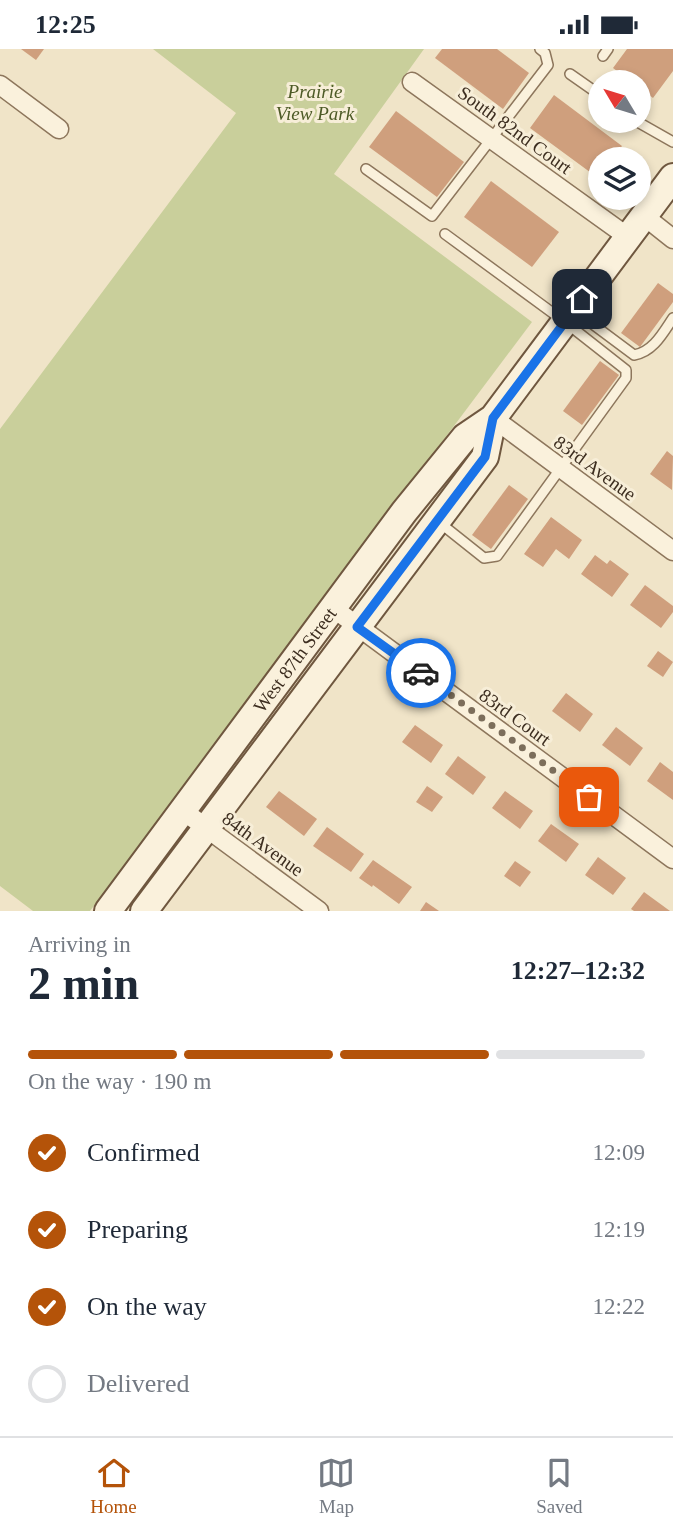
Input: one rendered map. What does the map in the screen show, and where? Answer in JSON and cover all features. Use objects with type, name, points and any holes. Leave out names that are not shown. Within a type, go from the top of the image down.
[{"type":"main road","name":"West 87th Street","points":[[108,911],[404,512],[465,437],[493,418],[673,177]]},
{"type":"main road","name":"West 87th Street","points":[[144,911],[485,457],[493,418]]},
{"type":"street","name":"South 82nd Court","points":[[412,82],[628,237]]},
{"type":"street","points":[[0,85],[59,129]]},
{"type":"street","points":[[644,216],[673,239]]},
{"type":"street","name":"83rd Avenue","points":[[493,418],[673,551]]},
{"type":"street","name":"83rd Court","points":[[333,608],[673,859]]},
{"type":"street","name":"84th Avenue","points":[[182,810],[319,911]]},
{"type":"lane","points":[[366,169],[432,216],[548,65],[545,53],[540,49]]},
{"type":"lane","points":[[570,74],[588,87]]},
{"type":"lane","points":[[651,130],[673,142]]},
{"type":"lane","points":[[445,234],[569,316],[634,355],[644,353],[656,342],[673,318]]},
{"type":"lane","points":[[437,521],[484,558],[497,556],[626,378],[626,370],[569,316]]},
{"type":"green space","name":"Prairie View Park","points":[[153,49],[424,49],[334,174],[532,322],[90,911],[33,911],[0,886],[0,429],[236,113]]},
{"type":"building","points":[[21,49],[44,49],[36,60]]},
{"type":"building","points":[[442,49],[497,49],[529,73],[503,109],[435,58]]},
{"type":"building","points":[[627,49],[673,49],[673,71],[653,98],[651,70],[613,68]]},
{"type":"building","points":[[554,95],[588,120],[588,133],[605,133],[622,146],[588,147],[588,171],[530,128]]},
{"type":"building","points":[[396,111],[464,162],[437,197],[369,147]]},
{"type":"building","points":[[491,181],[559,232],[532,267],[464,217]]},
{"type":"building","points":[[658,283],[673,294],[673,302],[640,347],[621,333]]},
{"type":"building","points":[[600,361],[619,375],[582,425],[563,411]]},
{"type":"building","points":[[667,451],[673,456],[672,490],[650,474]]},
{"type":"building","points":[[509,485],[528,499],[491,549],[472,535]]},
{"type":"building","points":[[551,517],[582,540],[569,559],[556,549],[543,567],[524,554]]},
{"type":"building","points":[[595,555],[607,564],[610,560],[629,574],[612,597],[581,574]]},
{"type":"building","points":[[645,585],[673,606],[673,612],[661,628],[630,605]]},
{"type":"building","points":[[658,651],[673,662],[663,677],[647,666]]},
{"type":"building","points":[[566,693],[593,714],[580,732],[552,711]]},
{"type":"building","points":[[415,725],[443,745],[431,763],[402,742]]},
{"type":"building","points":[[616,727],[643,748],[630,766],[602,745]]},
{"type":"building","points":[[458,756],[486,777],[473,795],[445,774]]},
{"type":"building","points":[[660,762],[673,772],[673,800],[647,781]]},
{"type":"building","points":[[427,786],[443,797],[432,812],[416,802]]},
{"type":"building","points":[[279,791],[317,819],[304,836],[266,807]]},
{"type":"building","points":[[505,791],[533,811],[520,829],[492,808]]},
{"type":"building","points":[[551,824],[579,844],[566,862],[538,841]]},
{"type":"building","points":[[327,827],[364,854],[351,872],[313,846]]},
{"type":"building","points":[[598,857],[626,878],[613,895],[585,875]]},
{"type":"building","points":[[373,860],[412,887],[399,904],[359,878]]},
{"type":"building","points":[[515,861],[531,872],[520,887],[504,876]]},
{"type":"building","points":[[644,892],[670,911],[631,909]]},
{"type":"building","points":[[426,902],[439,911],[420,911]]},
{"type":"way so far","points":[[421,673],[589,797]]},
{"type":"route","points":[[421,673],[357,627],[485,457],[493,418],[582,299]]}]
